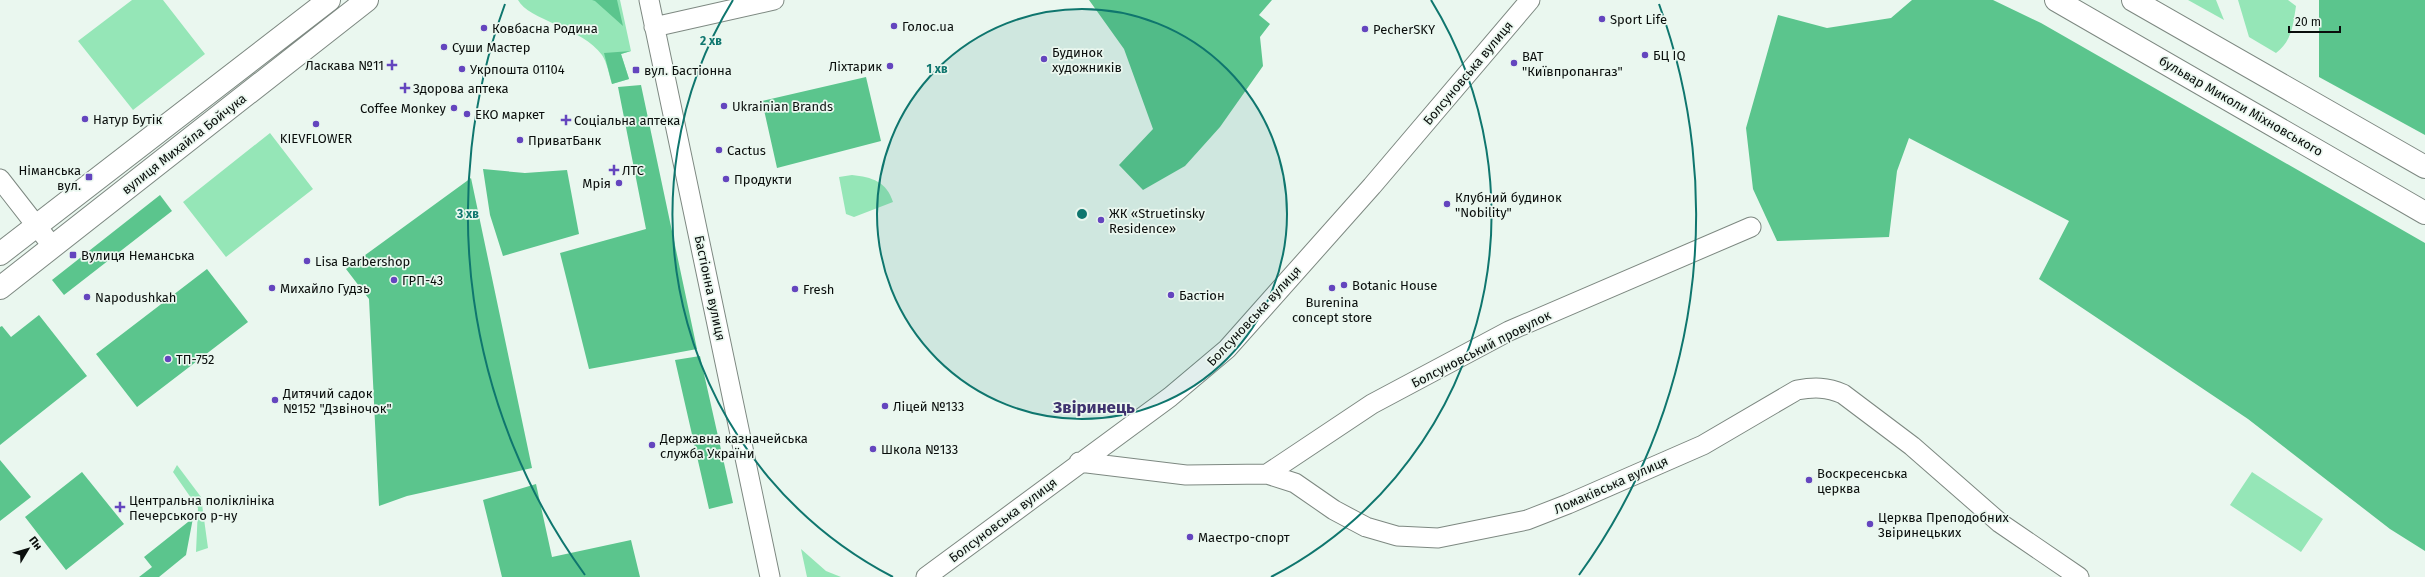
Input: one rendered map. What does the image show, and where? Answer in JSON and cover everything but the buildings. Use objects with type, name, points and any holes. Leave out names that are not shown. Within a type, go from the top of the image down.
[{"type":"main road","name":"вулиця Михайла Бойчука","points":[[0,254],[330,0]]},
{"type":"main road","name":"вулиця Михайла Бойчука","points":[[0,288],[367,0]]},
{"type":"main road","name":"бульвар Миколи Міхновського","points":[[2056,0],[2425,213]]},
{"type":"main road","points":[[2133,0],[2425,166]]},
{"type":"street","name":"Бастіонна вулиця","points":[[649,0],[770,577]]},
{"type":"street","points":[[654,27],[774,0]]},
{"type":"street","name":"Болсуновська вулиця","points":[[926,577],[1190,381],[1227,350],[1372,186],[1530,0]]},
{"type":"street","points":[[0,179],[53,247]]},
{"type":"street","name":"Болсуновський провулок","points":[[1267,474],[1372,404],[1509,331],[1750,226]]},
{"type":"street","name":"Ломаківська вулиця","points":[[1080,462],[1186,475],[1267,474],[1295,483],[1334,510],[1366,527],[1397,536],[1438,538],[1527,520],[1568,504],[1703,445],[1797,390],[1814,387],[1832,390],[1846,397],[1912,446],[2000,523],[2079,577]]},
{"type":"green space","points":[[132,0],[163,0],[205,54],[133,110],[78,41]]},
{"type":"green space","points":[[518,0],[620,0],[631,51],[621,54],[629,79],[612,84],[604,58],[593,46],[570,31],[533,13],[524,7]]},
{"type":"green space","points":[[592,0],[617,0],[623,26],[595,1]]},
{"type":"green space","points":[[1089,0],[1272,0],[1259,15],[1270,24],[1260,37],[1263,66],[1220,127],[1185,166],[1143,190],[1119,165],[1153,129],[1124,49]]},
{"type":"green space","points":[[1912,0],[1993,0],[2041,23],[2425,243],[2425,551],[2390,529],[2248,419],[2039,279],[2069,221],[1909,138],[1897,171],[1889,237],[1777,241],[1753,189],[1746,128],[1778,15],[1827,28],[1891,18]]},
{"type":"green space","points":[[2188,0],[2216,0],[2224,20]]},
{"type":"green space","points":[[2238,0],[2288,0],[2296,6],[2293,26],[2289,38],[2276,53],[2249,37]]},
{"type":"green space","points":[[2319,0],[2425,0],[2425,135],[2319,77]]},
{"type":"green space","points":[[631,51],[621,54],[629,79],[612,84],[604,53]]},
{"type":"green space","points":[[866,77],[881,141],[777,168],[762,101]]},
{"type":"green space","points":[[641,85],[697,349],[589,369],[560,253],[646,229],[618,87]]},
{"type":"green space","points":[[270,133],[313,189],[226,257],[183,202]]},
{"type":"green space","points":[[483,169],[525,173],[567,170],[579,234],[503,256],[490,215]]},
{"type":"green space","points":[[852,175],[866,177],[883,185],[893,202],[854,217],[846,214],[839,177]]},
{"type":"green space","points":[[471,178],[532,468],[407,496],[379,506],[369,299],[346,269]]},
{"type":"green space","points":[[160,195],[172,211],[64,295],[52,280]]},
{"type":"green space","points":[[207,269],[248,322],[137,407],[96,354]]},
{"type":"green space","points":[[39,315],[87,376],[0,445],[0,327],[2,326],[11,337]]},
{"type":"green space","points":[[700,356],[733,503],[709,509],[675,360]]},
{"type":"green space","points":[[0,460],[31,497],[0,521]]},
{"type":"green space","points":[[177,465],[201,497],[208,548],[196,552],[198,508],[173,472]]},
{"type":"green space","points":[[82,472],[124,524],[66,570],[25,517]]},
{"type":"green space","points":[[2252,472],[2323,519],[2301,552],[2230,505]]},
{"type":"green space","points":[[536,484],[552,557],[631,540],[640,577],[502,577],[483,500]]},
{"type":"green space","points":[[193,518],[186,555],[159,577],[139,577],[152,567],[144,557]]},
{"type":"green space","points":[[801,549],[826,571],[841,577],[807,577]]},
{"type":"place","name":"Sport Life","points":[[1602,19]]},
{"type":"place","name":"Голос.ua","points":[[894,26]]},
{"type":"place","name":"Ковбасна Родина","points":[[484,28]]},
{"type":"place","name":"PecherSKY","points":[[1365,29]]},
{"type":"place","name":"Суши Мастер","points":[[444,47]]},
{"type":"place","name":"БЦ IQ","points":[[1645,55]]},
{"type":"place","name":"Будинок художників","points":[[1044,59]]},
{"type":"place","name":"ВАТ \"Київпропангаз\"","points":[[1514,63]]},
{"type":"place","name":"Ласкава №11","points":[[392,65]]},
{"type":"place","name":"Ліхтарик","points":[[890,66]]},
{"type":"place","name":"Укрпошта 01104","points":[[462,69]]},
{"type":"place","name":"вул. Бастіонна","points":[[636,70]]},
{"type":"place","name":"Здорова аптека","points":[[405,88]]},
{"type":"place","name":"Ukrainian Brands","points":[[724,106]]},
{"type":"place","name":"Coffee Monkey","points":[[454,108]]},
{"type":"place","name":"ЕКО маркет","points":[[467,114]]},
{"type":"place","name":"Натур Бутік","points":[[85,119]]},
{"type":"place","name":"Соціальна аптека","points":[[566,120]]},
{"type":"place","name":"KIEVFLOWER","points":[[316,124]]},
{"type":"place","name":"ПриватБанк","points":[[520,140]]},
{"type":"place","name":"Cactus","points":[[719,150]]},
{"type":"place","name":"ЛТС","points":[[614,170]]},
{"type":"place","name":"Німанська вул.","points":[[89,177]]},
{"type":"place","name":"Продукти","points":[[726,179]]},
{"type":"place","name":"Мрія","points":[[619,183]]},
{"type":"place","name":"Клубний будинок \"Nobility\"","points":[[1447,204]]},
{"type":"place","name":"ЖК «Struetinsky Residence»","points":[[1101,220]]},
{"type":"place","name":"Вулиця Неманська","points":[[73,255]]},
{"type":"place","name":"Lisa Barbershop","points":[[307,261]]},
{"type":"place","name":"ГРП-43","points":[[394,280]]},
{"type":"place","name":"Botanic House","points":[[1344,285]]},
{"type":"place","name":"Михайло Гудзь","points":[[272,288]]},
{"type":"place","name":"Burenina concept store","points":[[1332,288]]},
{"type":"place","name":"Fresh","points":[[795,289]]},
{"type":"place","name":"Бастіон","points":[[1171,295]]},
{"type":"place","name":"Napodushkah","points":[[87,297]]},
{"type":"place","name":"ТП-752","points":[[168,359]]},
{"type":"place","name":"Дитячий садок №152 \"Дзвіночок\"","points":[[275,400]]},
{"type":"place","name":"Ліцей №133","points":[[885,406]]},
{"type":"place","name":"Державна казначейська служба України","points":[[652,445]]},
{"type":"place","name":"Школа №133","points":[[873,449]]},
{"type":"place","name":"Воскресенська церква","points":[[1809,480]]},
{"type":"place","name":"Центральна поліклініка Печерського р-ну","points":[[120,507]]},
{"type":"place","name":"Церква Преподобних Звіринецьких","points":[[1870,524]]},
{"type":"place","name":"Маестро-спорт","points":[[1190,537]]},
{"type":"district","name":"Звіринець","points":[[1094,407]]}]
